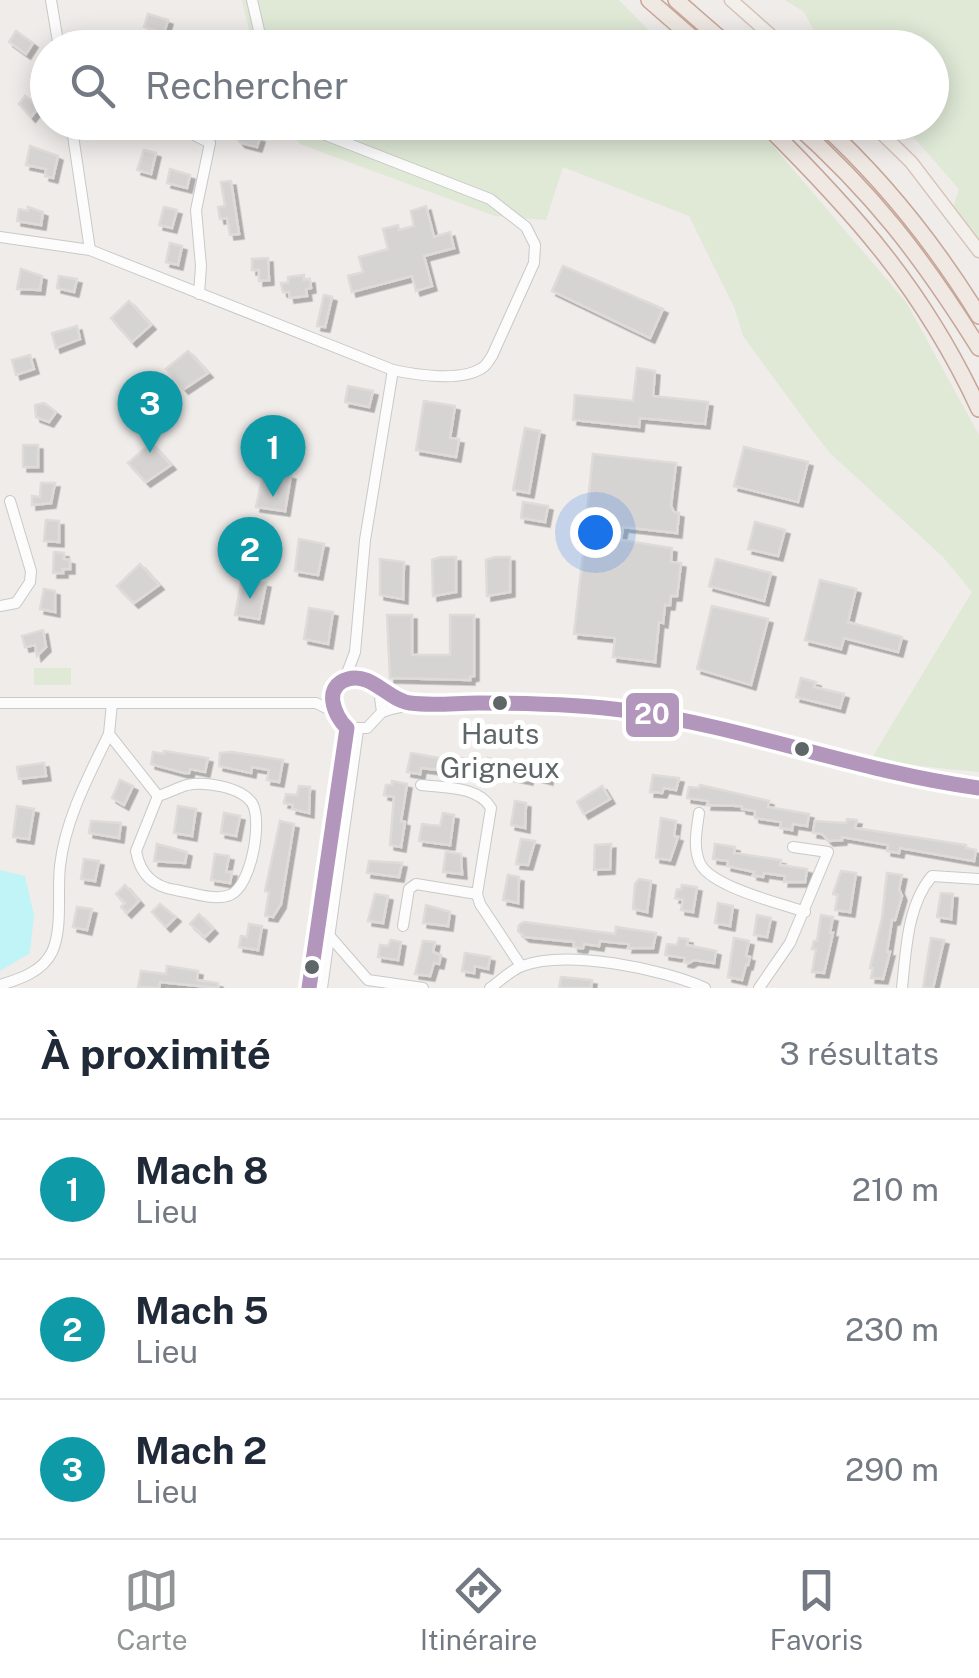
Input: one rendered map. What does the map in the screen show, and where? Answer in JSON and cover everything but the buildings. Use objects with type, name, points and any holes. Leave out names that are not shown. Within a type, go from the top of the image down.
[{"type":"highway","points":[[649,0],[683,30]]},
{"type":"highway","points":[[676,0],[710,30]]},
{"type":"highway","points":[[671,20],[679,30]]},
{"type":"highway","points":[[781,140],[856,216],[893,262],[933,319],[979,409]]},
{"type":"highway","points":[[813,140],[847,170],[902,232],[979,348]]},
{"type":"highway","points":[[839,140],[885,184],[913,218],[979,316]]},
{"type":"main road","points":[[732,0],[766,30]]},
{"type":"main road","points":[[888,140],[911,162],[979,251]]},
{"type":"street","points":[[51,0],[57,30]]},
{"type":"street","points":[[252,0],[259,30]]},
{"type":"street","points":[[74,140],[90,250]]},
{"type":"street","points":[[199,294],[196,210],[210,142],[205,140]]},
{"type":"street","points":[[0,237],[90,250],[393,370],[446,376],[482,368],[492,356],[534,263],[535,246],[526,226],[490,199],[339,140]]},
{"type":"street","points":[[316,703],[333,694],[344,681],[355,652],[366,540],[393,370]]},
{"type":"street","points":[[0,606],[16,603],[30,582],[10,501]]},
{"type":"street","points":[[355,652],[360,678]]},
{"type":"street","points":[[344,681],[360,678],[408,703]]},
{"type":"street","points":[[353,729],[378,720],[382,712],[379,690]]},
{"type":"street","points":[[332,711],[333,694]]},
{"type":"street","points":[[0,703],[316,703],[353,729]]},
{"type":"street","points":[[0,985],[37,971],[51,954],[65,842],[85,783],[109,734],[112,703]]},
{"type":"street","points":[[382,712],[408,703],[534,704],[638,712],[882,773],[979,788]]},
{"type":"street","points":[[309,988],[323,933],[353,729]]},
{"type":"street","points":[[109,734],[158,796]]},
{"type":"street","points":[[190,784],[238,790],[252,803],[257,818],[248,878],[239,890],[222,898],[163,888],[143,874],[136,851],[158,796],[190,784]]},
{"type":"street","points":[[421,785],[485,797],[491,808],[477,894],[521,966]]},
{"type":"street","points":[[699,813],[695,844],[700,866],[716,880],[805,912]]},
{"type":"street","points":[[759,988],[790,944],[828,852],[792,847]]},
{"type":"street","points":[[902,988],[910,926],[924,886],[932,876],[979,879]]},
{"type":"street","points":[[403,926],[408,889],[416,884],[477,894]]},
{"type":"street","points":[[323,933],[367,984],[423,988]]},
{"type":"street","points":[[322,988],[323,933]]},
{"type":"street","points":[[490,988],[521,966],[577,960],[654,971],[706,988]]},
{"type":"green space","points":[[242,0],[619,0],[648,30],[249,30]]},
{"type":"green space","points":[[785,0],[979,0],[979,243],[953,207],[959,189],[916,140],[949,140],[949,30],[814,30],[804,12]]},
{"type":"green space","points":[[297,140],[768,140],[906,302],[979,435],[979,772],[870,761],[972,592],[943,557],[830,453],[812,430],[743,336],[735,309],[689,216],[563,167],[546,220],[495,216]]},
{"type":"green space","points":[[34,668],[71,668],[71,685],[34,685]]},
{"type":"water","points":[[0,870],[25,876],[34,915],[30,953],[0,971]]},
{"type":"transit line","name":"20","points":[[309,988],[347,728],[335,709],[333,694],[348,679],[364,679],[410,703],[573,705],[630,711],[718,728],[891,772],[979,788]]},
{"type":"place","name":"Mach 2","points":[[150,453]]},
{"type":"place","name":"Mach 8","points":[[273,497]]},
{"type":"place","name":"Mach 5","points":[[250,599]]},
{"type":"place","name":"Hauts Grigneux","points":[[500,703]]}]
